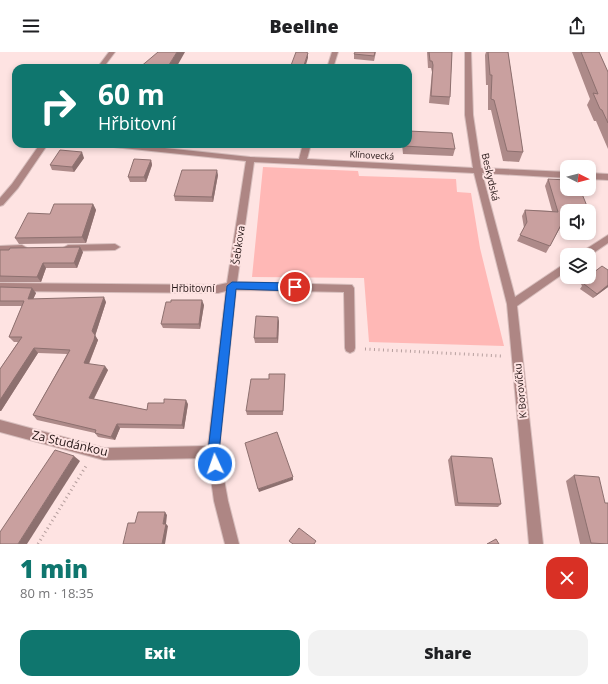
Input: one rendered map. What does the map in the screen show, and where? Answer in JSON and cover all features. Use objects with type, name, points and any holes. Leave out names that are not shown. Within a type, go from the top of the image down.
[{"type":"street","points":[[103,64],[112,52]]},
{"type":"street","points":[[331,64],[335,52]]},
{"type":"street","name":"Beskydská","points":[[468,52],[468,115],[477,170],[512,304]]},
{"type":"street","points":[[0,203],[15,186],[41,148]]},
{"type":"street","name":"Klínovecká","points":[[143,148],[250,159],[560,175]]},
{"type":"street","points":[[302,162],[306,148]]},
{"type":"street","name":"Šebkova","points":[[232,544],[221,501],[213,452],[232,286],[250,159]]},
{"type":"street","points":[[596,176],[608,177]]},
{"type":"street","points":[[593,248],[608,238]]},
{"type":"street","points":[[61,248],[115,247]]},
{"type":"street","points":[[0,249],[31,248]]},
{"type":"street","points":[[512,304],[560,271]]},
{"type":"street","name":"Hřbitovní","points":[[0,287],[218,289],[232,286],[349,288],[350,348]]},
{"type":"street","name":"K Borovíčku","points":[[512,304],[516,357],[536,544]]},
{"type":"street","name":"Za Studánkou","points":[[0,426],[104,454],[213,452]]},
{"type":"path","points":[[350,348],[516,357]]},
{"type":"path","points":[[38,544],[94,451]]},
{"type":"shaded area","points":[[263,167],[358,171],[359,176],[456,179],[457,192],[471,193],[480,248],[504,346],[369,342],[364,278],[252,277]]},
{"type":"building","points":[[158,52],[177,52],[170,64],[144,64]]},
{"type":"building","points":[[296,52],[308,53],[304,64],[292,64]]},
{"type":"building","points":[[355,52],[375,52],[374,56],[354,54]]},
{"type":"building","points":[[429,52],[452,52],[450,97],[431,96],[433,65],[432,61],[430,61]]},
{"type":"building","points":[[488,52],[508,52],[523,152],[507,151],[494,100],[491,99],[492,75],[490,75]]},
{"type":"building","points":[[581,52],[599,52],[608,72],[608,123],[593,93],[598,94]]},
{"type":"building","points":[[412,131],[452,133],[455,149],[412,146]]},
{"type":"building","points":[[60,150],[82,152],[72,167],[50,165]]},
{"type":"building","points":[[134,159],[151,160],[144,177],[128,177]]},
{"type":"building","points":[[182,170],[217,170],[212,197],[174,196]]},
{"type":"building","points":[[548,179],[560,180],[560,196],[583,196],[586,204],[560,204],[560,227],[550,246],[520,235],[527,222],[525,210],[558,212]]},
{"type":"building","points":[[54,204],[93,204],[82,237],[15,238],[28,213],[50,214]]},
{"type":"building","points":[[80,247],[74,263],[43,263],[37,277],[0,276],[0,250],[9,250],[10,248]]},
{"type":"building","points":[[602,266],[608,270],[608,285],[597,294],[584,284],[596,284],[596,271]]},
{"type":"building","points":[[0,287],[32,288],[28,299],[104,297],[92,331],[95,335],[94,340],[84,363],[105,366],[89,398],[147,410],[148,403],[164,403],[164,399],[186,400],[182,425],[117,424],[111,437],[95,433],[96,430],[33,415],[70,350],[34,348],[0,400],[0,369],[22,337],[9,337],[24,301],[0,301]]},
{"type":"building","points":[[171,300],[202,300],[199,324],[161,324],[166,302],[171,302]]},
{"type":"building","points":[[256,316],[278,317],[277,338],[254,338]]},
{"type":"building","points":[[269,374],[285,374],[283,411],[246,411],[251,379],[269,379]]},
{"type":"building","points":[[277,432],[293,477],[258,489],[245,443]]},
{"type":"building","points":[[55,450],[74,456],[18,544],[0,544],[0,532]]},
{"type":"building","points":[[451,456],[492,458],[501,504],[458,503]]},
{"type":"building","points":[[574,475],[599,477],[605,503],[608,503],[608,544],[591,543]]},
{"type":"building","points":[[138,512],[165,512],[163,524],[166,524],[162,544],[123,544],[128,523],[135,523]]},
{"type":"building","points":[[299,528],[316,541],[314,544],[293,544],[289,541]]},
{"type":"building","points":[[496,539],[499,544],[487,544]]},
{"type":"route","points":[[215,464],[213,452],[232,286],[295,287]]}]
